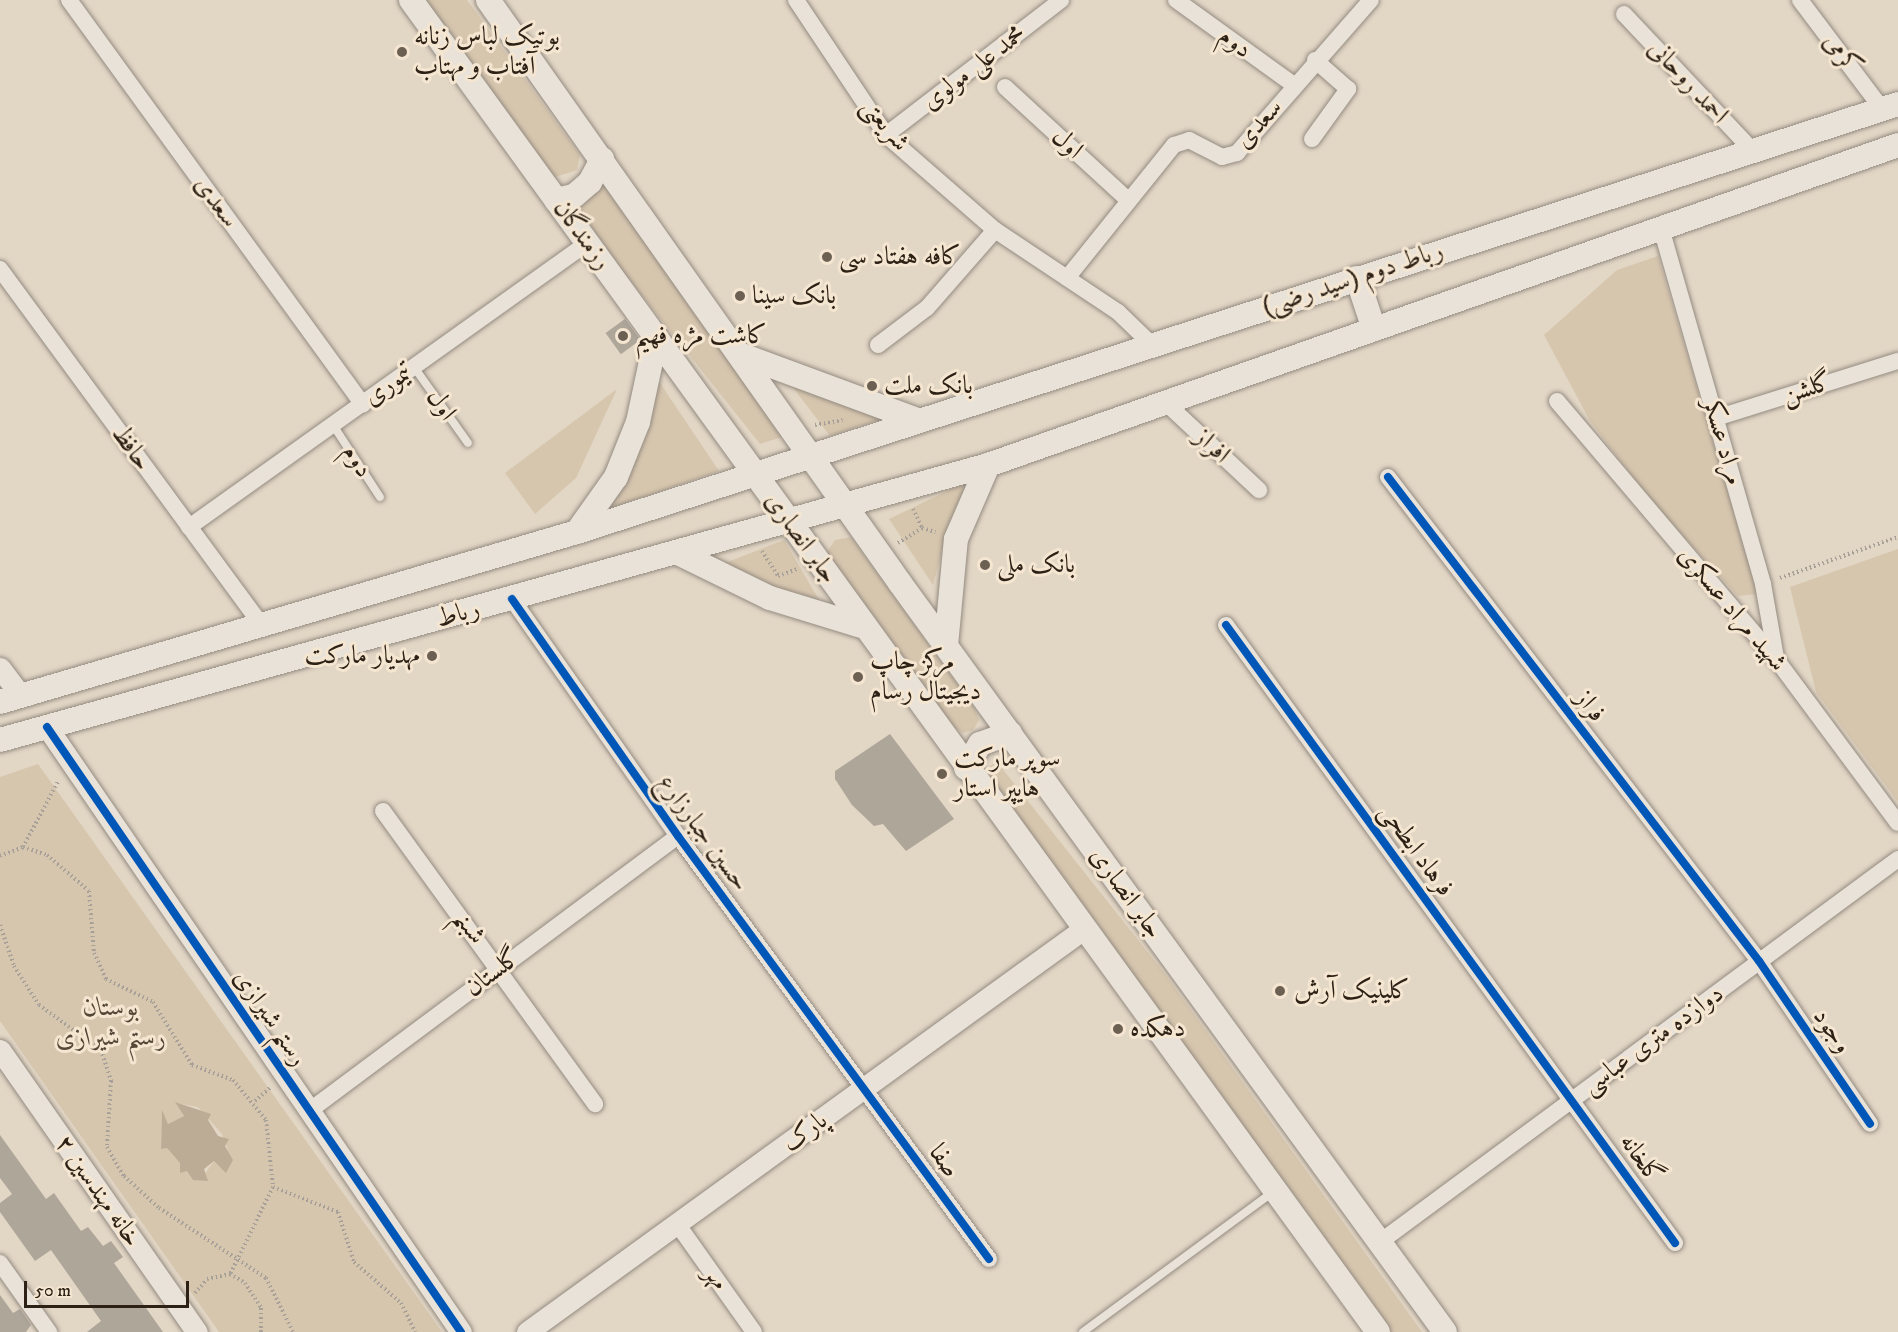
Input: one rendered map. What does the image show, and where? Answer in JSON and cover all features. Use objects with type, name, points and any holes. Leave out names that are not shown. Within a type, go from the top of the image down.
[{"type":"main road","name":"رزمندگان","points":[[411,0],[753,471]]},
{"type":"main road","points":[[488,0],[809,453]]},
{"type":"main road","name":"رباط دوم (سید رضی)","points":[[809,453],[1890,107]]},
{"type":"main road","name":"رباط دوم (سید رضی)","points":[[846,506],[988,465],[1898,145]]},
{"type":"main road","points":[[556,200],[574,196],[590,182],[602,159]]},
{"type":"main road","points":[[1357,278],[1374,329]]},
{"type":"main road","points":[[577,532],[616,477],[638,422],[656,338]]},
{"type":"main road","points":[[739,354],[915,419]]},
{"type":"main road","name":"رباط","points":[[10,699],[577,532],[809,453]]},
{"type":"main road","name":"جابر انصاری","points":[[809,453],[946,646],[1445,1332]]},
{"type":"main road","points":[[946,646],[956,539],[988,465]]},
{"type":"main road","name":"جابر انصاری","points":[[753,471],[1082,930],[1378,1332]]},
{"type":"main road","name":"رباط","points":[[0,740],[680,555],[846,506]]},
{"type":"main road","points":[[680,555],[770,598],[865,627]]},
{"type":"main road","points":[[966,768],[980,744],[1010,733]]},
{"type":"street","name":"سعدی","points":[[69,0],[363,404]]},
{"type":"street","name":"شریعتی","points":[[796,0],[886,135],[996,230],[1118,312],[1151,344]]},
{"type":"street","name":"محمد علی مولوی","points":[[886,135],[1061,0]]},
{"type":"street","name":"دوم","points":[[1176,0],[1294,86]]},
{"type":"street","name":"سعدی","points":[[1067,278],[1173,146],[1189,140],[1222,157],[1237,153],[1315,60],[1371,0]]},
{"type":"street","name":"کرمی","points":[[1800,0],[1890,107]]},
{"type":"street","name":"احمد روحانی","points":[[1624,14],[1753,151]]},
{"type":"street","points":[[1311,139],[1348,89],[1315,60]]},
{"type":"street","name":"اول","points":[[1005,87],[1129,201]]},
{"type":"street","name":"مراد عسکر","points":[[1661,228],[1763,584],[1776,659]]},
{"type":"street","points":[[878,345],[927,308],[996,230]]},
{"type":"street","name":"تیموری","points":[[189,527],[587,243]]},
{"type":"street","name":"حافظ","points":[[0,269],[262,626]]},
{"type":"street","name":"گلشن","points":[[1716,418],[1898,361]]},
{"type":"street","name":"شهید مراد عسکری","points":[[1557,401],[1776,659],[1898,823]]},
{"type":"street","name":"افراز","points":[[1165,402],[1259,490]]},
{"type":"street","name":"فراز","points":[[1388,477],[1759,962]]},
{"type":"street","name":"حسین جبارزارع","points":[[512,599],[678,836],[865,1088]]},
{"type":"street","name":"فرهاد ابطحی","points":[[1226,625],[1572,1100]]},
{"type":"street","points":[[0,668],[10,699]]},
{"type":"street","name":"رستم شیرازی","points":[[47,726],[461,1332]]},
{"type":"street","name":"شبنم","points":[[383,811],[500,969],[595,1104]]},
{"type":"street","name":"گلستان","points":[[309,1111],[678,836]]},
{"type":"street","name":"دوازده متری عباسی","points":[[1380,1242],[1898,859]]},
{"type":"street","name":"پارک","points":[[527,1332],[678,1225],[1082,930]]},
{"type":"street","name":"وجود","points":[[1759,962],[1870,1124]]},
{"type":"street","name":"خانه مهندسین ۲","points":[[0,1050],[197,1332]]},
{"type":"street","name":"صفا","points":[[865,1088],[988,1259]]},
{"type":"street","name":"گلخانه","points":[[1572,1100],[1675,1244]]},
{"type":"street","name":"مهر","points":[[678,1225],[754,1332]]},
{"type":"street","points":[[0,1263],[49,1332]]},
{"type":"lane","name":"اول","points":[[414,367],[468,443]]},
{"type":"lane","name":"دوم","points":[[333,425],[380,497]]},
{"type":"lane","points":[[1083,1332],[1274,1190]]},
{"type":"path","points":[[912,507],[922,528],[946,536]]},
{"type":"path","points":[[903,539],[922,528]]},
{"type":"path","points":[[1763,584],[1898,537]]},
{"type":"path","points":[[760,549],[778,576],[800,568]]},
{"type":"path","points":[[0,856],[23,847],[55,789]]},
{"type":"path","points":[[23,847],[47,855],[89,891],[94,953],[106,979],[153,1002],[192,1065],[233,1080],[255,1101],[266,1120],[273,1187],[240,1260],[230,1274],[207,1279],[193,1295]]},
{"type":"path","points":[[0,925],[14,966],[39,1005],[101,1050],[111,1081],[106,1147],[124,1176],[159,1208],[266,1278],[293,1332]]},
{"type":"path","points":[[255,1101],[269,1089]]},
{"type":"path","points":[[273,1187],[338,1212],[354,1262],[401,1303],[416,1332]]},
{"type":"path","points":[[230,1274],[245,1283],[261,1308],[261,1332]]},
{"type":"green space","points":[[423,0],[467,0],[580,155],[577,170],[552,178]]},
{"type":"green space","points":[[602,182],[785,436],[760,444],[571,206]]},
{"type":"green space","points":[[1658,256],[1758,594],[1738,596],[1653,503],[1590,421],[1544,335],[1617,270]]},
{"type":"green space","points":[[658,380],[719,471],[608,509],[650,426]]},
{"type":"green space","points":[[788,381],[887,417],[830,436]]},
{"type":"green space","points":[[617,389],[576,478],[535,514],[505,473]]},
{"type":"green space","points":[[972,479],[946,536],[933,585],[889,519]]},
{"type":"green space","points":[[851,537],[974,707],[979,720],[973,730],[963,733],[951,725],[827,552],[835,540]]},
{"type":"green space","points":[[784,540],[822,605],[720,565]]},
{"type":"green space","points":[[1898,549],[1898,802],[1816,692],[1790,587]]},
{"type":"green space","points":[[997,762],[1165,974],[1422,1332],[1391,1332],[1011,808],[990,777],[990,766]]},
{"type":"green space","name":"بوستان رستم شیرازی","points":[[38,764],[442,1332],[219,1332],[0,1021],[0,777]],"holes":[[[176,1103],[198,1107],[222,1134],[228,1150],[223,1169],[214,1161],[204,1175],[187,1171],[167,1147],[161,1149],[162,1112],[168,1124],[184,1116]]]},
{"type":"shaded area","points":[[175,1102],[211,1114],[208,1120],[218,1136],[229,1139],[225,1146],[233,1160],[226,1173],[214,1161],[204,1169],[208,1181],[193,1180],[187,1171],[180,1173],[180,1163],[167,1148],[161,1149],[162,1110],[168,1124],[184,1116]]},
{"type":"building","name":"کاشت مژه فهیم","points":[[625,319],[640,340],[621,354],[606,333]]},
{"type":"building","points":[[890,734],[954,819],[906,851],[883,824],[874,826],[852,805],[835,779],[835,771]]},
{"type":"building","points":[[0,1135],[46,1199],[54,1193],[81,1231],[88,1227],[103,1246],[111,1241],[123,1257],[114,1263],[163,1332],[87,1332],[101,1321],[51,1250],[35,1261],[0,1212],[0,1203],[12,1194],[0,1178]]},
{"type":"building","points":[[0,1295],[13,1313],[20,1309],[31,1325],[26,1332],[0,1332]]},
{"type":"cycle path","points":[[1388,477],[1759,961],[1870,1124]]},
{"type":"cycle path","points":[[512,599],[678,836],[989,1259]]},
{"type":"cycle path","points":[[1226,625],[1675,1243]]},
{"type":"cycle path","points":[[47,727],[461,1332]]},
{"type":"place","name":"بوتیک لباس زنانه آفتاب و مهتاب","points":[[402,52]]},
{"type":"place","name":"کافه هفتاد سی","points":[[827,257]]},
{"type":"place","name":"بانک سینا","points":[[740,296]]},
{"type":"place","name":"کاشت مژه فهیم","points":[[623,336]]},
{"type":"place","name":"بانک ملت","points":[[872,386]]},
{"type":"place","name":"بانک ملی","points":[[985,565]]},
{"type":"place","name":"مهدیار مارکت","points":[[432,656]]},
{"type":"place","name":"مرکز چاپ دیجیتال رسام","points":[[858,677]]},
{"type":"place","name":"سوپر مارکت هایپر استار","points":[[942,774]]},
{"type":"place","name":"کلینیک آرش","points":[[1280,991]]},
{"type":"place","name":"دهکده","points":[[1118,1029]]}]
